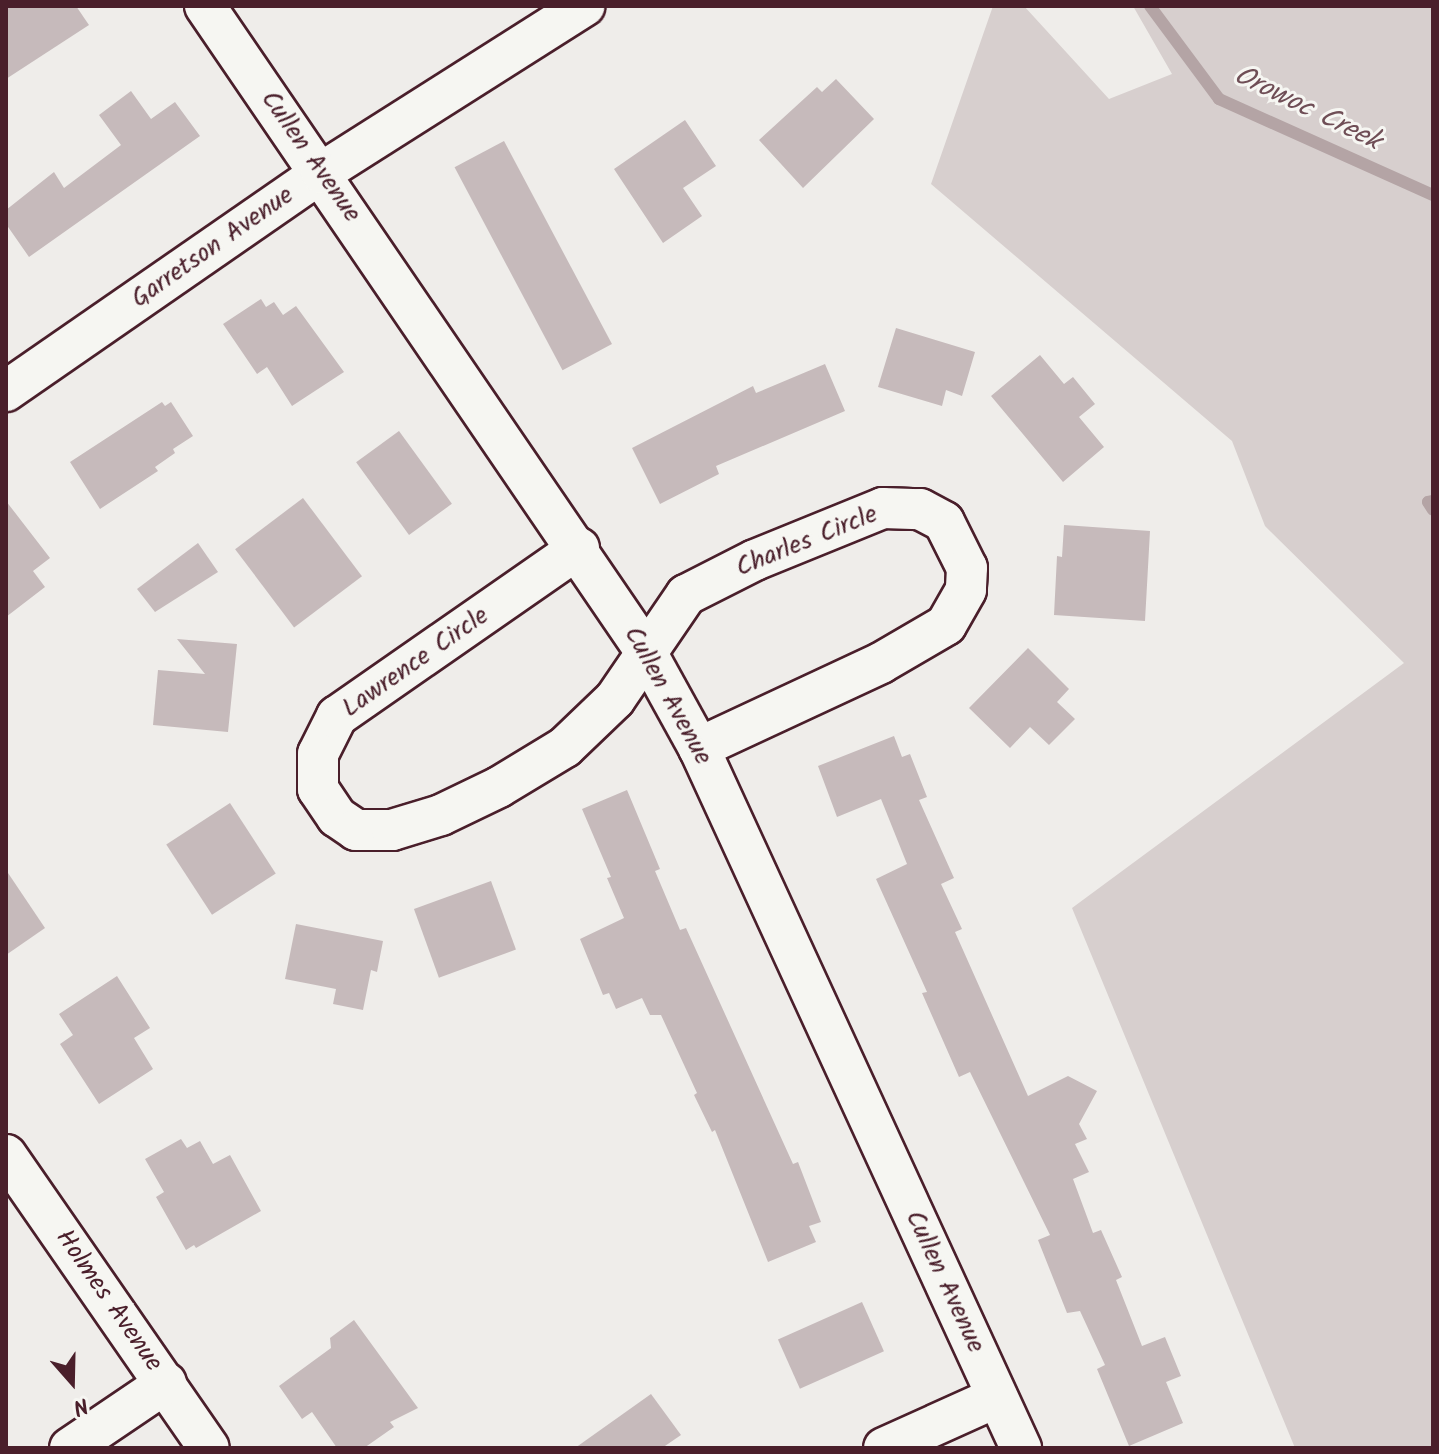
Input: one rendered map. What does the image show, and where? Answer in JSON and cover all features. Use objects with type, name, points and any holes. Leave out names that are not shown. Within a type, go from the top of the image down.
[{"type":"street","name":"Cullen Avenue","points":[[205,6],[579,548],[646,652],[699,748],[1021,1448]]},
{"type":"street","name":"Garretson Avenue","points":[[6,391],[321,173],[584,6]]},
{"type":"street","name":"Charles Circle","points":[[646,652],[686,595],[755,560],[883,508],[920,509],[944,522],[967,568],[966,590],[946,625],[867,670],[699,748]]},
{"type":"street","name":"Lawrence Circle","points":[[579,548],[337,716],[318,754],[318,789],[330,808],[356,830],[392,830],[441,815],[499,787],[565,747],[615,699],[646,652]]},
{"type":"street","name":"Holmes Avenue","points":[[6,1155],[209,1448]]},
{"type":"street","points":[[70,1448],[166,1383]]},
{"type":"street","points":[[884,1448],[997,1397]]},
{"type":"shaded area","points":[[993,6],[1024,6],[1109,99],[1172,74],[1133,6],[1433,6],[1433,1448],[1295,1448],[1072,908],[1404,663],[1265,526],[1232,441],[931,184]]},
{"type":"building","points":[[6,6],[76,6],[89,25],[6,79]]},
{"type":"building","points":[[836,79],[874,119],[803,188],[759,140],[817,87],[822,92]]},
{"type":"building","points":[[131,91],[151,119],[175,102],[200,136],[29,257],[6,224],[6,210],[54,172],[64,188],[121,145],[99,115]]},
{"type":"building","points":[[685,120],[716,166],[683,188],[702,216],[663,243],[614,169]]},
{"type":"building","points":[[504,141],[612,344],[563,370],[455,167]]},
{"type":"building","points":[[261,299],[266,307],[274,302],[283,315],[296,306],[344,372],[292,406],[267,367],[257,374],[223,324]]},
{"type":"building","points":[[896,328],[975,352],[962,396],[946,390],[942,406],[878,387]]},
{"type":"building","points":[[1040,355],[1064,384],[1073,377],[1095,404],[1079,417],[1104,447],[1063,482],[991,396]]},
{"type":"building","points":[[825,364],[845,411],[716,466],[719,474],[660,504],[632,448],[753,386],[756,393]]},
{"type":"building","points":[[162,402],[165,406],[171,402],[193,436],[173,449],[175,453],[155,467],[158,471],[100,509],[70,462]]},
{"type":"building","points":[[399,431],[452,504],[409,535],[356,462]]},
{"type":"building","points":[[303,498],[362,576],[294,627],[235,549]]},
{"type":"building","points":[[6,501],[50,558],[33,571],[45,587],[6,617]]},
{"type":"building","points":[[1064,525],[1150,531],[1145,621],[1054,615],[1057,556],[1062,557]]},
{"type":"building","points":[[198,543],[218,572],[155,612],[137,589]]},
{"type":"building","points":[[177,639],[237,644],[228,732],[153,725],[158,670],[205,674]]},
{"type":"building","points":[[1028,648],[1069,689],[1057,702],[1075,719],[1049,745],[1030,727],[1010,748],[969,708]]},
{"type":"building","points":[[894,736],[902,757],[910,754],[927,797],[919,800],[954,878],[941,884],[962,929],[955,932],[1028,1096],[1068,1076],[1097,1091],[1079,1124],[1087,1139],[1075,1144],[1089,1172],[1073,1179],[1093,1233],[1101,1230],[1122,1277],[1116,1280],[1142,1346],[1165,1337],[1181,1376],[1166,1382],[1183,1423],[1129,1446],[1097,1369],[1105,1365],[1080,1311],[1067,1313],[1038,1240],[1050,1235],[970,1072],[959,1077],[922,993],[927,992],[876,879],[907,864],[881,799],[837,817],[818,766]]},
{"type":"building","points":[[627,790],[660,869],[655,871],[680,930],[686,928],[793,1164],[798,1162],[821,1222],[809,1226],[816,1242],[768,1262],[715,1130],[712,1132],[694,1095],[697,1093],[661,1015],[650,1015],[642,998],[616,1009],[609,993],[603,995],[580,939],[624,918],[607,878],[611,877],[582,809]]},
{"type":"building","points":[[230,803],[276,873],[212,915],[166,844]]},
{"type":"building","points":[[6,870],[45,928],[6,955]]},
{"type":"building","points":[[491,881],[516,950],[439,978],[414,909]]},
{"type":"building","points":[[296,924],[383,941],[377,972],[371,970],[363,1010],[333,1004],[336,989],[285,979]]},
{"type":"building","points":[[117,976],[150,1028],[134,1038],[153,1069],[99,1104],[60,1044],[73,1035],[59,1014]]},
{"type":"building","points":[[181,1139],[187,1148],[200,1141],[213,1164],[230,1155],[261,1211],[196,1248],[194,1245],[186,1250],[156,1197],[164,1192],[145,1159]]},
{"type":"building","points":[[862,1302],[884,1351],[800,1389],[778,1339]]},
{"type":"building","points":[[354,1320],[418,1408],[390,1422],[394,1427],[364,1448],[337,1448],[312,1412],[302,1419],[279,1386],[331,1348],[330,1338]]},
{"type":"building","points":[[651,1394],[681,1435],[662,1448],[575,1448]]},
{"type":"waterway","name":"Orowoc Creek","points":[[1150,6],[1219,99],[1433,195]]},
{"type":"waterway","name":"Orowoc Creek","points":[[1433,501],[1428,502],[1433,510]]}]
